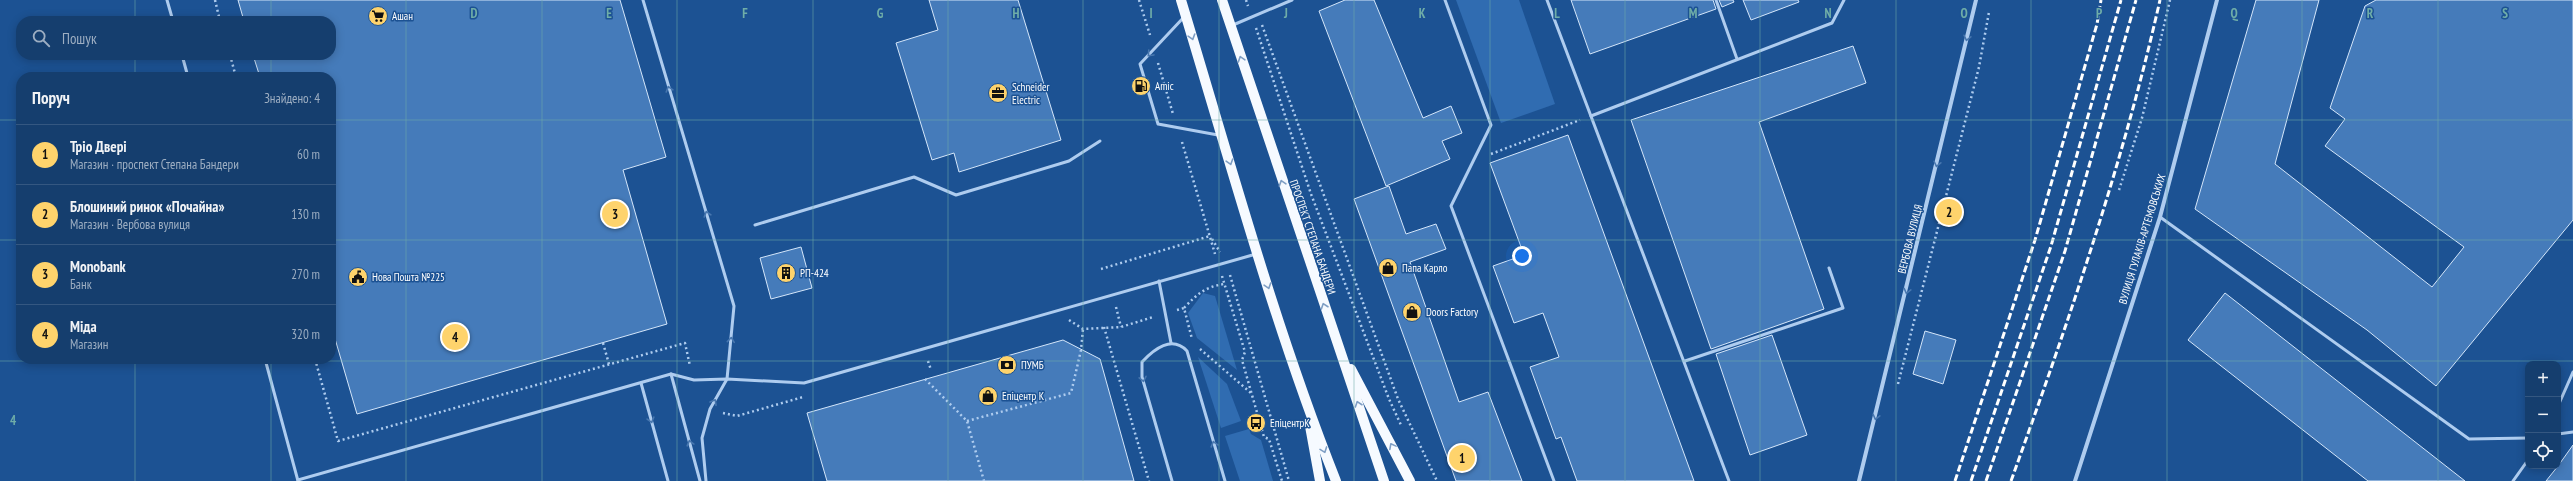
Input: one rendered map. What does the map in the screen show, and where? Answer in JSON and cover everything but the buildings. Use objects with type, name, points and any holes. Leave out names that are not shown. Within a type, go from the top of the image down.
[{"type":"main road","points":[[1181,0],[1258,254],[1306,400],[1336,481]]},
{"type":"main road","name":"ПРОСПЕКТ СТЕПАНА БАНДЕРИ","points":[[1222,0],[1384,481]]},
{"type":"main road","points":[[1337,342],[1410,481]]},
{"type":"main road","points":[[1306,400],[1320,481]]},
{"type":"street","name":"ВЕРБОВА ВУЛИЦЯ","points":[[1859,481],[1976,0]]},
{"type":"street","name":"ВУЛИЦЯ ГУЛАКІВ-АРТЕМОВСЬКИХ","points":[[2075,481],[2160,217],[2217,0]]},
{"type":"lane","points":[[167,0],[172,16]]},
{"type":"lane","points":[[643,0],[734,306],[727,379],[710,409],[702,438],[706,481]]},
{"type":"lane","points":[[1231,26],[1292,0]]},
{"type":"lane","points":[[1445,0],[1491,125],[1452,206],[1554,481]]},
{"type":"lane","points":[[1547,0],[1685,361],[1729,481]]},
{"type":"lane","points":[[1716,0],[1737,59]]},
{"type":"lane","points":[[1591,116],[1832,23],[1844,0]]},
{"type":"lane","points":[[1186,16],[1140,64],[1158,124],[1222,136]]},
{"type":"lane","points":[[183,60],[187,72]]},
{"type":"lane","points":[[755,225],[914,177],[956,195],[1069,161],[1100,141]]},
{"type":"lane","points":[[2160,217],[2469,439],[2525,438]]},
{"type":"lane","points":[[265,364],[298,480],[671,374],[694,380],[727,379],[804,383],[1218,264],[1258,254]]},
{"type":"lane","points":[[1685,361],[1843,308],[1829,268]]},
{"type":"lane","points":[[1159,281],[1171,343]]},
{"type":"lane","points":[[1172,481],[1142,377],[1142,362],[1158,348],[1171,343],[1181,345],[1187,351],[1225,481]]},
{"type":"lane","points":[[2561,399],[2573,372]]},
{"type":"lane","points":[[671,374],[700,481]]},
{"type":"lane","points":[[641,383],[668,481]]},
{"type":"lane","points":[[2561,434],[2573,432]]},
{"type":"lane","points":[[2513,481],[2525,464]]},
{"type":"path","points":[[214,0],[219,16]]},
{"type":"path","points":[[1138,0],[1142,11]]},
{"type":"path","points":[[1246,0],[1311,194],[1389,399],[1402,426]]},
{"type":"path","points":[[2119,190],[2142,118],[2170,0]]},
{"type":"path","points":[[1897,389],[1978,67],[1990,7]]},
{"type":"path","points":[[1259,14],[1280,78],[1398,399],[1437,481]]},
{"type":"path","points":[[231,60],[235,72]]},
{"type":"path","points":[[1474,161],[1591,116]]},
{"type":"path","points":[[1210,236],[1226,262],[1289,481]]},
{"type":"path","points":[[1210,236],[1245,352],[1242,360],[1264,437],[1269,439],[1282,481]]},
{"type":"path","points":[[1101,269],[1210,236]]},
{"type":"path","points":[[1184,308],[1197,293],[1209,286],[1224,284]]},
{"type":"path","points":[[1116,306],[1121,327]]},
{"type":"path","points":[[1104,327],[1149,481]]},
{"type":"path","points":[[967,421],[1071,393],[1081,350],[1083,330]]},
{"type":"path","points":[[603,343],[609,364]]},
{"type":"path","points":[[317,364],[338,441],[685,343]]},
{"type":"path","points":[[928,361],[931,370]]},
{"type":"path","points":[[926,379],[967,421],[984,481]]},
{"type":"path","points":[[737,416],[795,399]]},
{"type":"shaded area","points":[[1456,0],[1519,0],[1555,104],[1501,123]]},
{"type":"shaded area","points":[[1203,293],[1215,296],[1237,370],[1197,338],[1188,313]]},
{"type":"shaded area","points":[[1198,357],[1227,384],[1241,421],[1221,428]]},
{"type":"shaded area","points":[[1249,429],[1251,434],[1261,440],[1273,481],[1240,481],[1225,436]]},
{"type":"railway","points":[[1955,481],[2035,240],[2097,24],[2101,0]]},
{"type":"railway","points":[[1971,481],[2051,246],[2121,0]]},
{"type":"railway","points":[[1986,481],[2065,251],[2136,0]]},
{"type":"railway","points":[[2011,481],[2073,303],[2112,183],[2160,0]]},
{"type":"place","name":"Ашан","points":[[378,16]]},
{"type":"place","name":"Amic","points":[[1141,86]]},
{"type":"place","name":"Schneider Electric","points":[[998,93]]},
{"type":"place","name":"Блошиний ринок «Почайна»","points":[[1949,212]]},
{"type":"place","name":"Monobank","points":[[615,214]]},
{"type":"place","name":"Папа Карло","points":[[1388,268]]},
{"type":"place","name":"РП-424","points":[[786,273]]},
{"type":"place","name":"Нова Пошта №225","points":[[358,277]]},
{"type":"place","name":"Doors Factory","points":[[1412,312]]},
{"type":"place","name":"Міда","points":[[455,337]]},
{"type":"place","name":"ПУМБ","points":[[1007,365]]},
{"type":"place","name":"Епіцентр К","points":[[988,396]]},
{"type":"place","name":"ЕпіцентрК","points":[[1256,423]]},
{"type":"place","name":"Тріо Двері","points":[[1462,458]]}]
